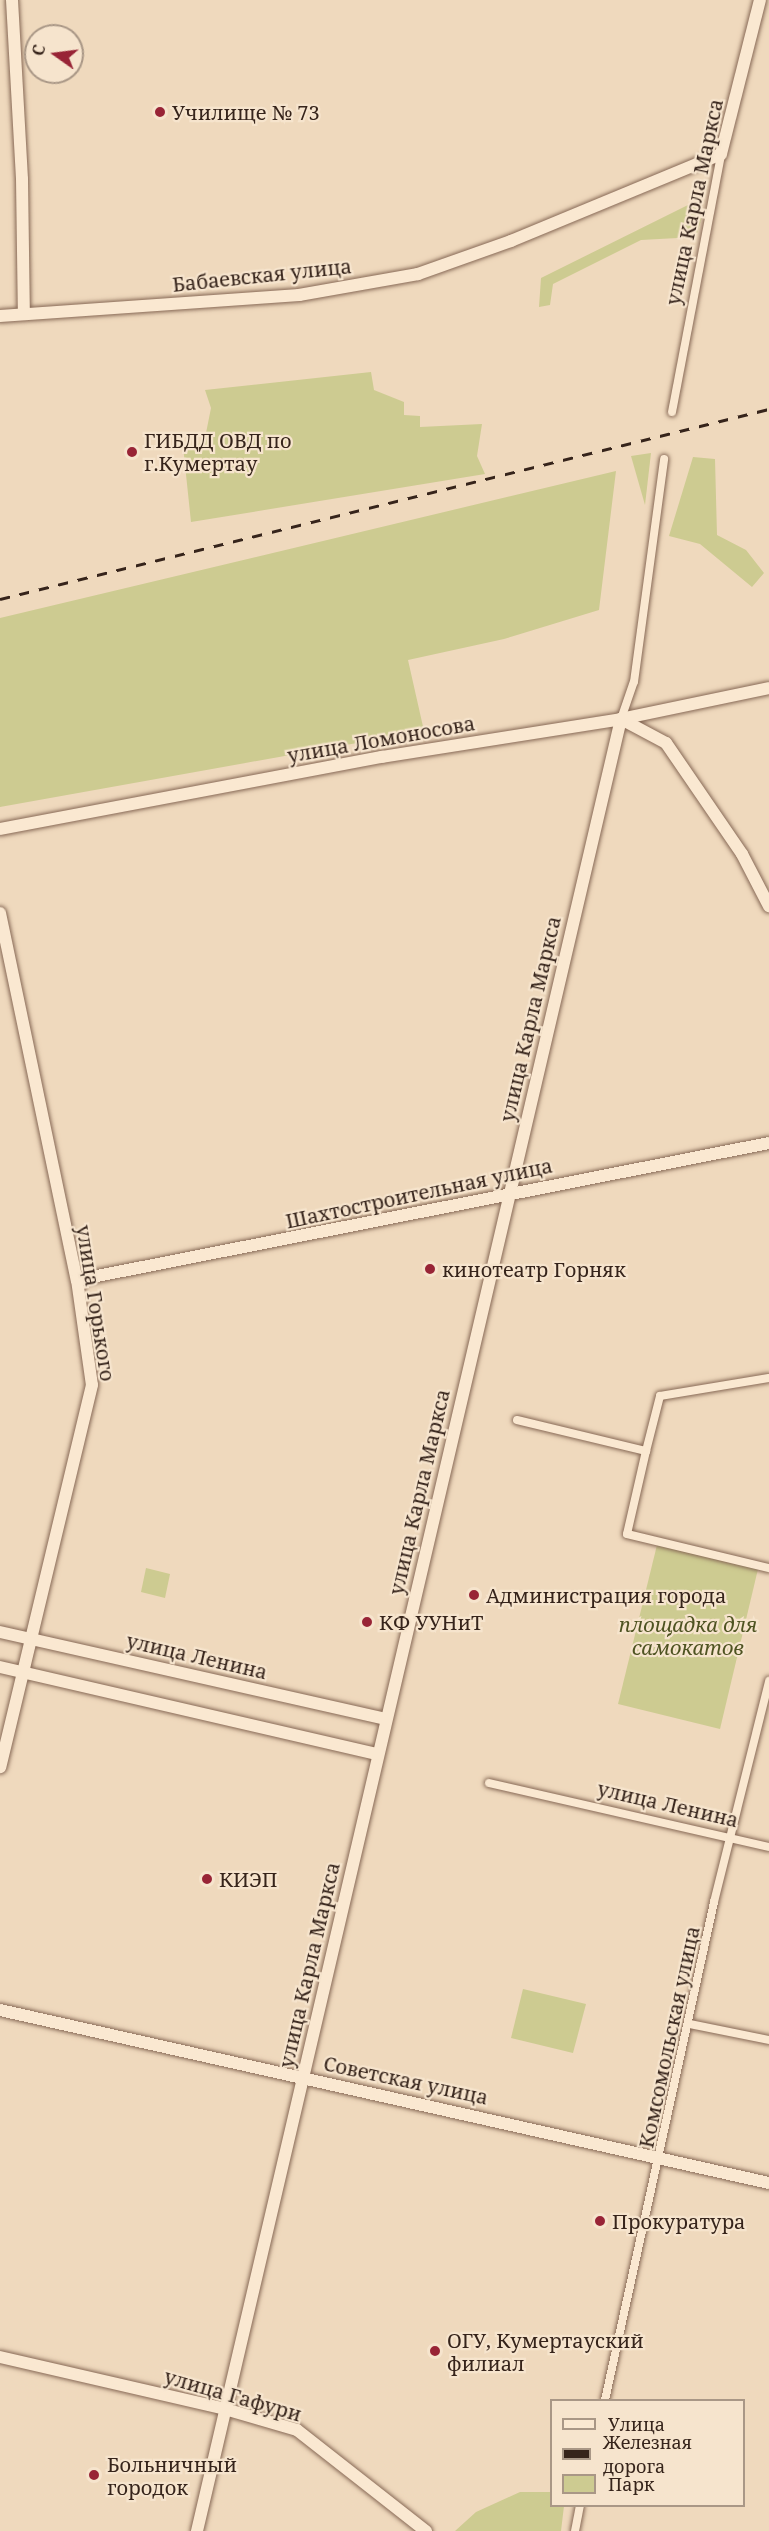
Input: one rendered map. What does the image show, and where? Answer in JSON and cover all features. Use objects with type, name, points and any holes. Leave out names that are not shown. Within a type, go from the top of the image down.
[{"type":"main road","points":[[12,0],[22,179],[24,314]]},
{"type":"main road","name":"улица Карла Маркса","points":[[721,154],[760,0]]},
{"type":"main road","name":"Бабаевская улица","points":[[0,316],[299,294],[418,274],[511,242],[721,154]]},
{"type":"main road","name":"улица Ломоносова","points":[[0,829],[382,757],[621,719],[769,688]]},
{"type":"main road","points":[[621,719],[666,743],[742,854],[769,906]]},
{"type":"main road","name":"улица Карла Маркса","points":[[197,2531],[304,2078],[385,1719],[621,719]]},
{"type":"main road","name":"улица Горького","points":[[0,913],[77,1280],[92,1385],[0,1767]]},
{"type":"main road","name":"Шахтостроительная улица","points":[[77,1280],[769,1143]]},
{"type":"main road","name":"улица Ленина","points":[[0,1632],[385,1719]]},
{"type":"main road","points":[[0,1667],[377,1754]]},
{"type":"main road","name":"Советская улица","points":[[0,2010],[659,2156],[769,2183]]},
{"type":"main road","name":"улица Гафури","points":[[0,2357],[225,2409],[297,2430],[426,2531]]},
{"type":"street","name":"улица Карла Маркса","points":[[672,412],[721,154]]},
{"type":"street","name":"улица Карла Маркса","points":[[621,719],[634,682],[664,459]]},
{"type":"street","points":[[769,1378],[660,1396],[627,1534],[769,1568]]},
{"type":"street","points":[[517,1420],[646,1451]]},
{"type":"street","name":"Комсомольская улица","points":[[605,2399],[690,2024],[714,1902],[732,1839],[769,1682]]},
{"type":"street","name":"улица Ленина","points":[[489,1783],[769,1847]]},
{"type":"street","points":[[690,2024],[769,2040]]},
{"type":"street","points":[[574,2531],[580,2507]]},
{"type":"green space","points":[[690,204],[703,214],[696,237],[641,240],[553,284],[550,305],[539,307],[541,278]]},
{"type":"green space","points":[[371,372],[374,390],[404,402],[404,415],[420,416],[420,427],[482,424],[477,456],[485,474],[191,522],[183,446],[204,443],[211,408],[205,390]]},
{"type":"green space","points":[[651,453],[645,505],[631,456]]},
{"type":"green space","points":[[693,457],[715,459],[717,535],[746,550],[764,573],[752,587],[700,544],[669,536]]},
{"type":"green space","points":[[616,471],[599,610],[504,639],[408,660],[424,731],[0,807],[0,618]]},
{"type":"green space","name":"площадка для самокатов","points":[[657,1545],[758,1569],[720,1729],[618,1704]]},
{"type":"green space","points":[[146,1568],[170,1574],[165,1598],[141,1592]]},
{"type":"green space","points":[[523,1989],[586,2004],[573,2053],[511,2038]]},
{"type":"green space","points":[[520,2492],[550,2492],[550,2507],[564,2507],[561,2531],[455,2531],[476,2512]]},
{"type":"railway","points":[[0,599],[769,409]]},
{"type":"place","name":"Училище № 73","points":[[160,112]]},
{"type":"place","name":"ГИБДД ОВД по г.Кумертау","points":[[132,452]]},
{"type":"place","name":"кинотеатр Горняк","points":[[430,1269]]},
{"type":"place","name":"Администрация города","points":[[474,1595]]},
{"type":"place","name":"КФ УУНиТ","points":[[367,1622]]},
{"type":"place","name":"КИЭП","points":[[207,1879]]},
{"type":"place","name":"Прокуратура","points":[[600,2221]]},
{"type":"place","name":"ОГУ, Кумертауский филиал","points":[[435,2351]]},
{"type":"place","name":"Больничный городок","points":[[94,2475]]}]
